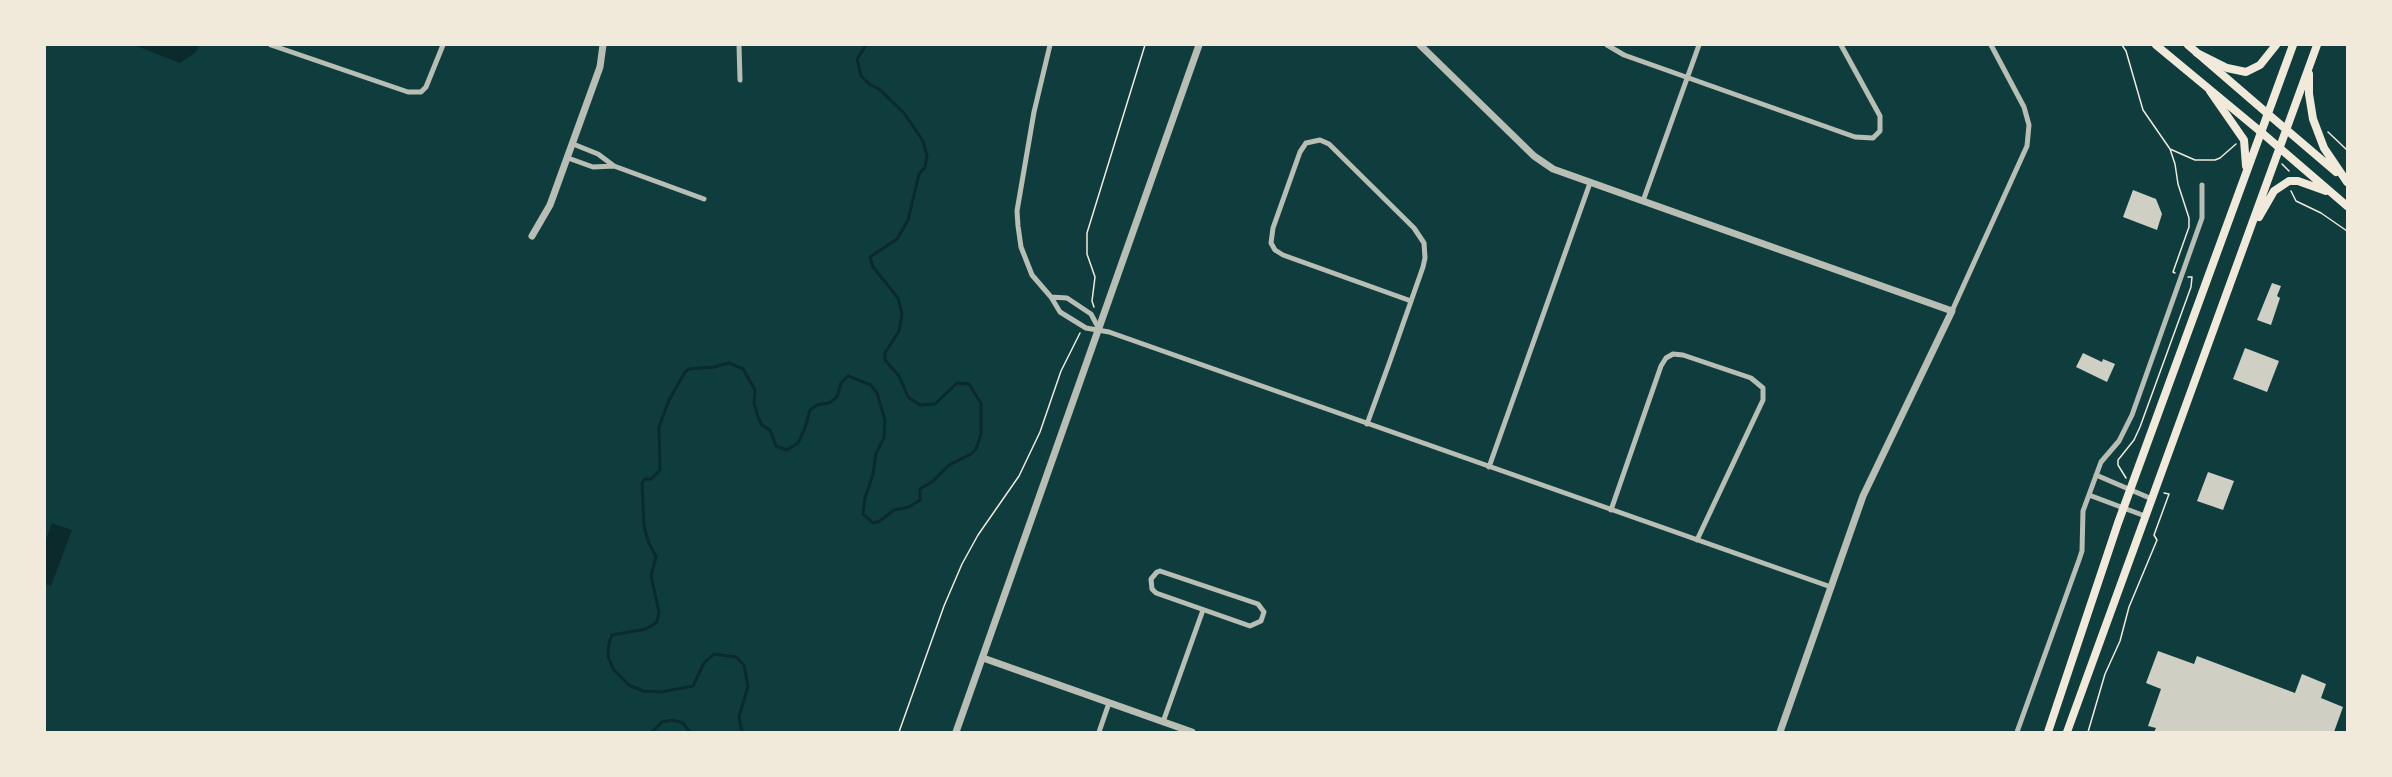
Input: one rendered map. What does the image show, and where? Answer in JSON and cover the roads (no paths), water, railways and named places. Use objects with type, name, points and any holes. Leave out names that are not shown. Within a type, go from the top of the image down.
[{"type":"main road","points":[[2156,45],[2347,206]]},
{"type":"main road","points":[[2188,45],[2347,182]]},
{"type":"main road","points":[[2197,53],[2227,68],[2246,72],[2260,65],[2276,45]]},
{"type":"main road","points":[[2048,732],[2124,508],[2293,45]]},
{"type":"main road","points":[[2067,732],[2317,45]]},
{"type":"main road","points":[[2310,65],[2308,93],[2313,119],[2324,148],[2347,182]]},
{"type":"main road","points":[[2210,91],[2244,140],[2246,173]]},
{"type":"main road","points":[[2249,232],[2274,191],[2285,182],[2298,181],[2332,193]]},
{"type":"street","points":[[271,45],[408,92],[421,92],[426,87],[443,45]]},
{"type":"street","points":[[532,236],[550,205],[568,159],[600,68],[603,45]]},
{"type":"street","points":[[739,45],[740,80]]},
{"type":"street","points":[[1050,45],[1036,104],[1017,211],[1018,235],[1025,260],[1032,275],[1051,297],[1060,312],[1086,328],[1099,328],[1831,587]]},
{"type":"street","points":[[956,732],[1199,45]]},
{"type":"street","points":[[1420,45],[1534,156],[1553,169],[1952,311]]},
{"type":"street","points":[[1607,45],[1624,55],[1855,137],[1873,138],[1880,131],[1880,116],[1841,45]]},
{"type":"street","points":[[1643,201],[1699,45]]},
{"type":"street","points":[[1780,732],[1871,478],[1952,311],[2027,146],[2029,125],[2024,106],[1991,45]]},
{"type":"street","points":[[1367,424],[1411,301],[1425,258],[1424,243],[1419,233],[1329,144],[1320,140],[1306,143],[1300,152],[1273,228],[1271,243],[1275,250],[1283,255],[1411,301]]},
{"type":"street","points":[[573,144],[598,154],[614,166],[704,199]]},
{"type":"street","points":[[568,159],[593,168],[614,166]]},
{"type":"street","points":[[1489,467],[1590,183]]},
{"type":"street","points":[[2017,732],[2082,551],[2082,517],[2089,495],[2105,455],[2124,434],[2202,218],[2202,185]]},
{"type":"street","points":[[1051,297],[1067,298],[1091,314],[1099,328]]},
{"type":"street","points":[[1611,510],[1661,366],[1666,358],[1673,354],[1683,355],[1751,378],[1763,388],[1763,400],[1697,540]]},
{"type":"street","points":[[2097,475],[2152,499]]},
{"type":"street","points":[[2089,495],[2145,516]]},
{"type":"street","points":[[1157,572],[1166,572],[1257,604],[1264,612],[1261,621],[1250,626],[1203,610],[1156,593],[1152,589],[1151,579],[1157,572]]},
{"type":"street","points":[[1163,722],[1203,610]]},
{"type":"street","points":[[983,658],[1192,732]]},
{"type":"street","points":[[1099,732],[1109,703]]},
{"type":"water","points":[[134,45],[199,45],[196,52],[180,63]]},
{"type":"water","points":[[52,523],[72,530],[51,586],[45,584],[45,542]]},
{"type":"waterway","points":[[742,732],[739,717],[748,686],[744,665],[736,657],[714,654],[704,663],[693,686],[661,692],[643,691],[629,685],[613,669],[608,656],[612,635],[646,629],[656,623],[658,618],[659,612],[651,576],[656,557],[644,526],[642,483],[645,479],[651,479],[660,470],[659,427],[669,400],[685,372],[689,369],[729,363],[743,369],[755,390],[754,403],[762,425],[770,430],[776,446],[787,450],[798,443],[810,410],[817,405],[829,403],[837,397],[841,383],[848,376],[871,385],[877,393],[885,420],[884,438],[876,453],[863,514],[873,523],[880,521],[894,510],[909,507],[920,500],[920,489],[933,481],[949,465],[971,454],[976,449],[981,434],[981,403],[969,384],[957,383],[935,404],[920,405],[908,397],[899,376],[885,360],[885,353],[899,331],[902,314],[898,298],[873,267],[870,257],[897,239],[908,220],[919,174],[925,167],[927,156],[923,141],[904,113],[879,89],[869,84],[861,76],[857,59],[866,45]]},
{"type":"waterway","points":[[652,732],[662,722],[673,720],[683,723],[690,732]]}]
